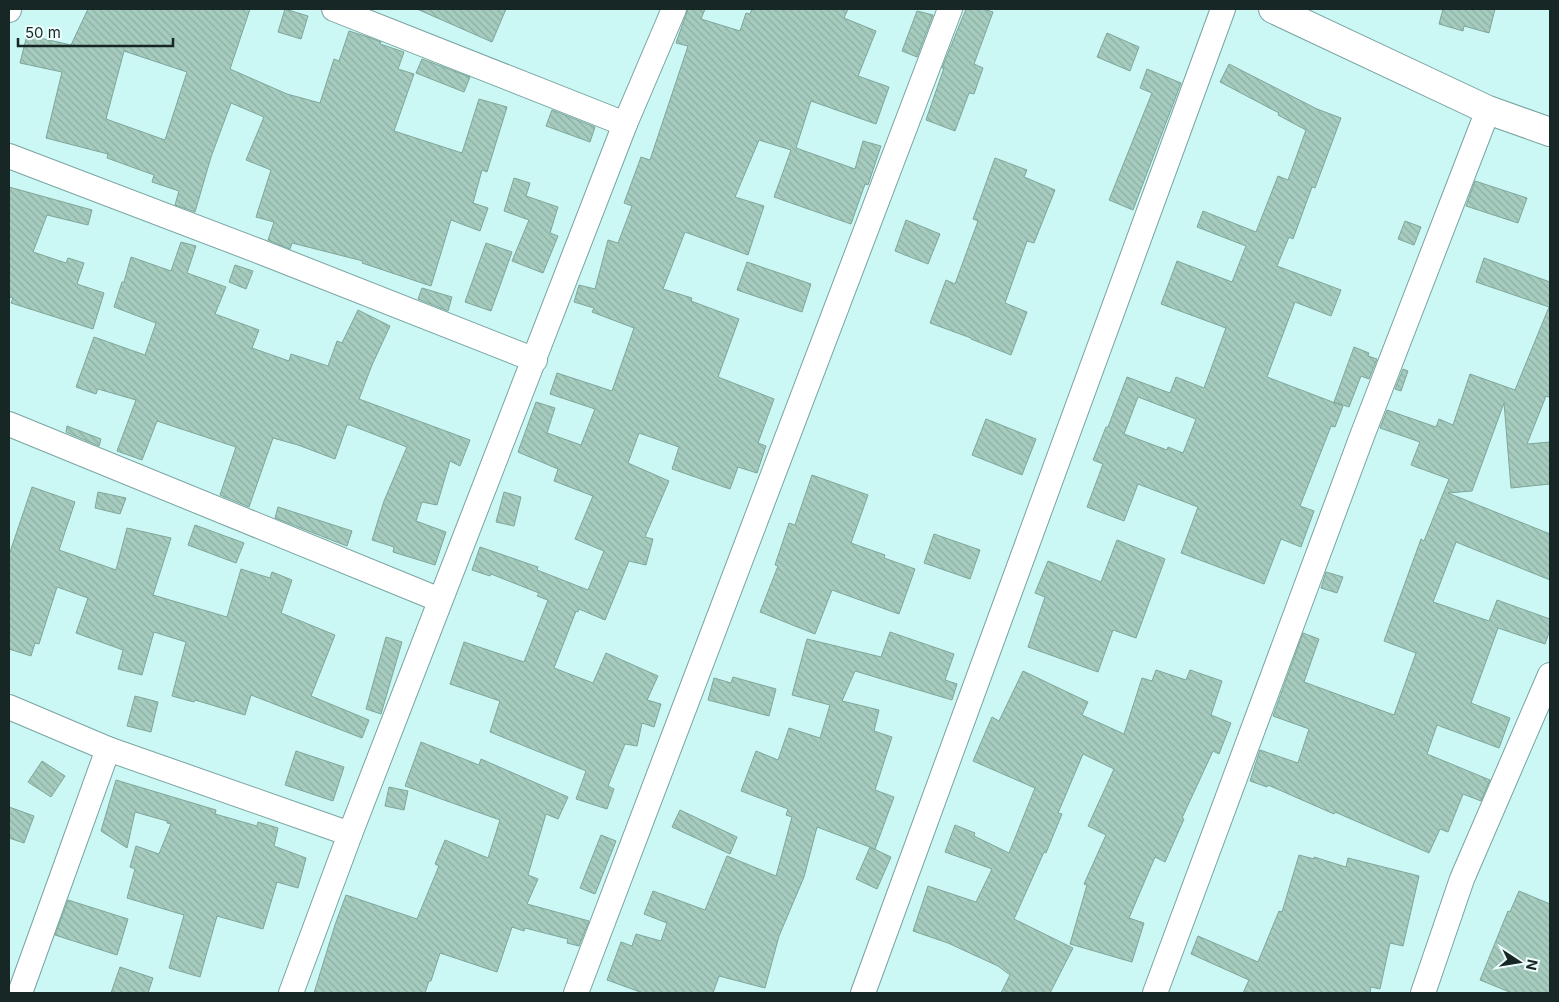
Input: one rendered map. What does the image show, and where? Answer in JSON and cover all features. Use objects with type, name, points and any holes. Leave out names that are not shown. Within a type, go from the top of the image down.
[{"type":"street","points":[[334,9],[625,124]]},
{"type":"street","points":[[291,993],[350,834],[625,124],[674,9]]},
{"type":"street","points":[[576,993],[950,9]]},
{"type":"street","points":[[862,993],[1223,9]]},
{"type":"street","points":[[1273,9],[1488,110],[1550,132]]},
{"type":"street","points":[[1155,993],[1355,455],[1488,110]]},
{"type":"street","points":[[9,156],[261,252],[535,360]]},
{"type":"street","points":[[9,424],[440,600]]},
{"type":"street","points":[[1423,993],[1462,879],[1550,675]]},
{"type":"street","points":[[9,708],[108,749],[350,834]]},
{"type":"street","points":[[20,993],[108,749]]},
{"type":"building","points":[[88,9],[250,9],[230,69],[287,94],[320,103],[334,59],[339,61],[349,31],[404,52],[398,69],[414,74],[394,131],[462,153],[479,99],[507,107],[487,172],[482,170],[473,203],[488,208],[480,231],[451,220],[431,286],[362,263],[363,261],[292,243],[290,249],[268,240],[274,222],[256,217],[271,170],[246,160],[264,117],[231,103],[211,157],[195,212],[175,205],[179,191],[152,182],[154,175],[107,158],[108,154],[46,138],[62,72],[20,63],[27,35],[71,45]],"holes":[[[124,51],[187,72],[165,140],[106,119]]]},
{"type":"building","points":[[285,9],[308,16],[301,39],[278,32]]},
{"type":"building","points":[[417,9],[506,9],[492,42]]},
{"type":"building","points":[[688,9],[705,9],[701,19],[740,31],[746,13],[750,14],[752,9],[848,9],[844,18],[876,31],[858,76],[889,87],[876,124],[811,101],[796,148],[855,169],[863,141],[881,146],[868,185],[865,184],[851,224],[774,197],[791,150],[759,140],[735,197],[764,206],[748,255],[685,232],[663,289],[692,298],[691,301],[739,319],[718,377],[774,399],[758,443],[766,446],[757,473],[738,467],[730,489],[672,469],[679,447],[639,433],[628,463],[669,481],[645,537],[653,539],[646,565],[629,561],[605,620],[579,609],[578,612],[576,611],[554,668],[593,683],[606,653],[658,676],[647,700],[661,704],[654,727],[642,723],[637,746],[625,744],[608,786],[614,789],[607,809],[576,799],[586,771],[490,732],[500,701],[450,684],[464,642],[524,662],[548,600],[537,596],[539,593],[491,574],[490,576],[472,570],[480,547],[538,567],[537,570],[588,590],[604,551],[575,539],[593,496],[554,481],[558,469],[518,452],[536,402],[555,408],[547,433],[581,445],[595,409],[550,394],[557,373],[612,391],[634,328],[592,312],[594,308],[574,302],[579,285],[595,289],[608,240],[618,243],[632,206],[624,203],[641,157],[650,160],[688,46],[676,43]]},
{"type":"building","points":[[966,9],[983,9],[993,12],[974,64],[983,68],[974,94],[969,93],[955,131],[926,120],[944,68],[942,68]]},
{"type":"building","points":[[1443,9],[1495,9],[1489,33],[1464,26],[1463,31],[1439,24]]},
{"type":"building","points":[[917,11],[933,15],[917,57],[902,51]]},
{"type":"building","points":[[1107,33],[1139,47],[1130,71],[1097,57]]},
{"type":"building","points":[[422,59],[470,77],[464,92],[416,73]]},
{"type":"building","points":[[1229,64],[1317,109],[1341,118],[1315,188],[1312,187],[1293,239],[1289,237],[1277,266],[1341,290],[1331,316],[1295,302],[1267,377],[1343,406],[1335,427],[1331,426],[1300,506],[1314,511],[1301,547],[1281,539],[1264,584],[1181,553],[1198,507],[1138,484],[1124,521],[1087,507],[1103,464],[1093,460],[1127,377],[1170,393],[1176,377],[1204,388],[1226,328],[1161,304],[1177,261],[1232,282],[1246,246],[1197,227],[1203,211],[1256,232],[1278,176],[1288,180],[1306,130],[1278,115],[1279,113],[1220,82]],"holes":[[[1138,397],[1196,419],[1183,453],[1168,447],[1167,450],[1124,434]]]},
{"type":"building","points":[[1147,69],[1181,83],[1133,210],[1109,200],[1152,93],[1140,88]]},
{"type":"building","points":[[552,110],[595,127],[590,142],[546,126]]},
{"type":"building","points":[[995,158],[1027,170],[1024,177],[1055,190],[1034,243],[1027,241],[1005,303],[1027,312],[1011,355],[930,323],[946,280],[955,284],[978,221],[973,219]]},
{"type":"building","points":[[514,178],[530,183],[526,196],[558,207],[550,233],[558,236],[543,273],[512,261],[529,220],[504,211]]},
{"type":"building","points":[[1475,181],[1527,198],[1518,223],[1466,206]]},
{"type":"building","points":[[9,187],[92,210],[88,225],[47,215],[33,252],[66,263],[68,258],[84,263],[77,284],[104,293],[93,329],[11,303],[13,298],[9,297]]},
{"type":"building","points":[[906,220],[940,234],[928,264],[895,251]]},
{"type":"building","points":[[1405,221],[1421,227],[1414,245],[1398,239]]},
{"type":"building","points":[[181,242],[196,246],[187,273],[226,287],[215,314],[259,330],[252,348],[289,361],[291,354],[328,366],[337,341],[342,343],[358,310],[390,326],[359,399],[470,440],[460,466],[450,461],[437,505],[422,502],[416,521],[446,532],[435,565],[393,552],[394,547],[372,540],[384,501],[407,447],[350,425],[347,425],[335,459],[273,438],[249,507],[220,495],[236,447],[157,421],[142,460],[117,451],[136,400],[98,389],[96,394],[76,387],[94,337],[145,355],[156,323],[114,307],[131,257],[171,271]]},
{"type":"building","points":[[486,243],[512,252],[491,311],[465,302]]},
{"type":"building","points":[[1484,258],[1550,282],[1550,397],[1546,396],[1527,444],[1550,442],[1550,484],[1511,488],[1504,403],[1472,491],[1448,493],[1550,534],[1550,580],[1456,542],[1433,602],[1489,621],[1497,600],[1550,619],[1550,630],[1545,644],[1498,628],[1471,703],[1510,718],[1499,748],[1437,725],[1427,754],[1490,780],[1481,801],[1463,794],[1448,832],[1440,829],[1429,853],[1268,785],[1267,787],[1250,781],[1260,750],[1298,763],[1309,729],[1273,716],[1303,633],[1319,639],[1304,682],[1394,715],[1416,653],[1384,641],[1421,539],[1424,541],[1449,479],[1411,465],[1420,442],[1380,428],[1387,410],[1436,427],[1439,419],[1453,425],[1470,374],[1515,390],[1549,307],[1476,282]]},
{"type":"building","points":[[747,262],[811,284],[802,312],[737,290]]},
{"type":"building","points":[[235,265],[253,271],[246,289],[229,282]]},
{"type":"building","points":[[422,288],[452,297],[448,311],[418,299]]},
{"type":"building","points":[[1354,347],[1369,353],[1368,356],[1377,359],[1369,379],[1361,376],[1349,407],[1334,402]]},
{"type":"building","points":[[1403,369],[1408,371],[1401,391],[1395,389]]},
{"type":"building","points":[[986,419],[1036,439],[1022,475],[972,455]]},
{"type":"building","points":[[67,426],[101,439],[99,446],[66,432]]},
{"type":"building","points":[[812,475],[868,495],[851,543],[885,555],[884,558],[915,569],[899,614],[832,590],[815,634],[760,612],[778,566],[775,565],[789,523],[795,525]]},
{"type":"building","points":[[32,487],[75,502],[59,550],[116,570],[127,528],[171,538],[153,595],[227,617],[241,569],[270,578],[272,572],[292,580],[281,613],[335,635],[311,696],[369,720],[362,738],[251,695],[245,715],[195,700],[194,702],[172,696],[186,642],[154,632],[142,675],[118,669],[123,650],[76,633],[88,598],[57,587],[39,644],[35,643],[31,656],[9,649],[9,555]]},
{"type":"building","points":[[98,492],[126,498],[120,514],[95,508]]},
{"type":"building","points":[[504,492],[521,497],[514,526],[496,522]]},
{"type":"building","points":[[278,507],[352,531],[347,546],[275,518]]},
{"type":"building","points":[[195,525],[244,543],[236,563],[188,545]]},
{"type":"building","points":[[934,534],[980,550],[970,579],[924,563]]},
{"type":"building","points":[[1117,540],[1165,559],[1136,638],[1113,630],[1098,672],[1028,647],[1045,597],[1035,593],[1048,561],[1101,582]]},
{"type":"building","points":[[1326,572],[1343,577],[1337,593],[1321,588]]},
{"type":"building","points":[[890,632],[954,654],[945,680],[957,684],[952,700],[855,671],[842,701],[879,710],[874,731],[892,737],[875,790],[894,797],[875,849],[817,827],[804,877],[779,936],[765,988],[719,976],[713,993],[643,993],[607,980],[621,942],[632,946],[636,934],[661,941],[667,923],[644,914],[653,891],[705,910],[727,856],[776,876],[792,817],[786,815],[788,809],[741,791],[756,751],[778,760],[789,728],[820,738],[830,705],[792,695],[807,639],[881,657]]},
{"type":"building","points":[[386,637],[402,642],[381,714],[366,709]]},
{"type":"building","points":[[1156,670],[1186,680],[1190,670],[1222,681],[1211,715],[1231,723],[1219,754],[1213,751],[1182,818],[1184,819],[1165,862],[1155,857],[1129,918],[1144,923],[1132,962],[1070,944],[1087,885],[1084,884],[1106,835],[1088,826],[1114,769],[1083,754],[1058,813],[1062,814],[1046,853],[1044,852],[1014,919],[1073,948],[1050,993],[1001,993],[1010,975],[998,966],[948,943],[913,931],[928,886],[976,902],[992,869],[945,852],[955,825],[975,833],[974,836],[1009,853],[1035,788],[973,761],[992,717],[999,721],[1023,671],[1088,702],[1082,715],[1124,734],[1142,678],[1152,681]]},
{"type":"building","points":[[733,677],[776,689],[769,716],[708,700],[714,678],[731,683]]},
{"type":"building","points":[[135,696],[158,702],[151,732],[127,726]]},
{"type":"building","points":[[421,742],[479,765],[481,759],[568,797],[558,819],[546,814],[528,875],[538,879],[527,904],[589,921],[579,946],[567,943],[568,939],[525,928],[524,931],[512,927],[497,972],[440,953],[425,993],[314,993],[346,895],[417,919],[439,866],[435,864],[445,840],[488,858],[500,820],[405,786]]},
{"type":"building","points":[[296,751],[344,767],[333,801],[285,785]]},
{"type":"building","points":[[42,761],[65,776],[51,797],[28,782]]},
{"type":"building","points":[[116,780],[216,810],[215,814],[257,826],[258,822],[278,828],[274,846],[306,858],[298,888],[277,882],[263,929],[217,916],[200,977],[169,968],[184,915],[127,898],[135,869],[130,867],[136,846],[159,854],[171,824],[167,823],[167,821],[135,812],[127,848],[101,831]]},
{"type":"building","points":[[389,787],[408,791],[404,810],[385,806]]},
{"type":"building","points":[[9,807],[34,816],[24,843],[9,838]]},
{"type":"building","points":[[680,810],[737,837],[730,854],[672,827]]},
{"type":"building","points":[[601,835],[616,841],[595,894],[580,888]]},
{"type":"building","points":[[870,847],[891,857],[877,889],[856,879]]},
{"type":"building","points":[[1299,855],[1314,859],[1314,857],[1346,867],[1348,858],[1419,876],[1403,946],[1390,943],[1380,989],[1371,987],[1370,993],[1243,993],[1249,980],[1191,954],[1198,936],[1258,962],[1279,911],[1282,912]]},
{"type":"building","points":[[1519,891],[1550,904],[1550,993],[1512,993],[1480,980],[1508,911],[1510,912]]},
{"type":"building","points":[[68,900],[128,919],[117,955],[55,935]]},
{"type":"building","points":[[120,967],[153,978],[148,993],[111,993]]}]
